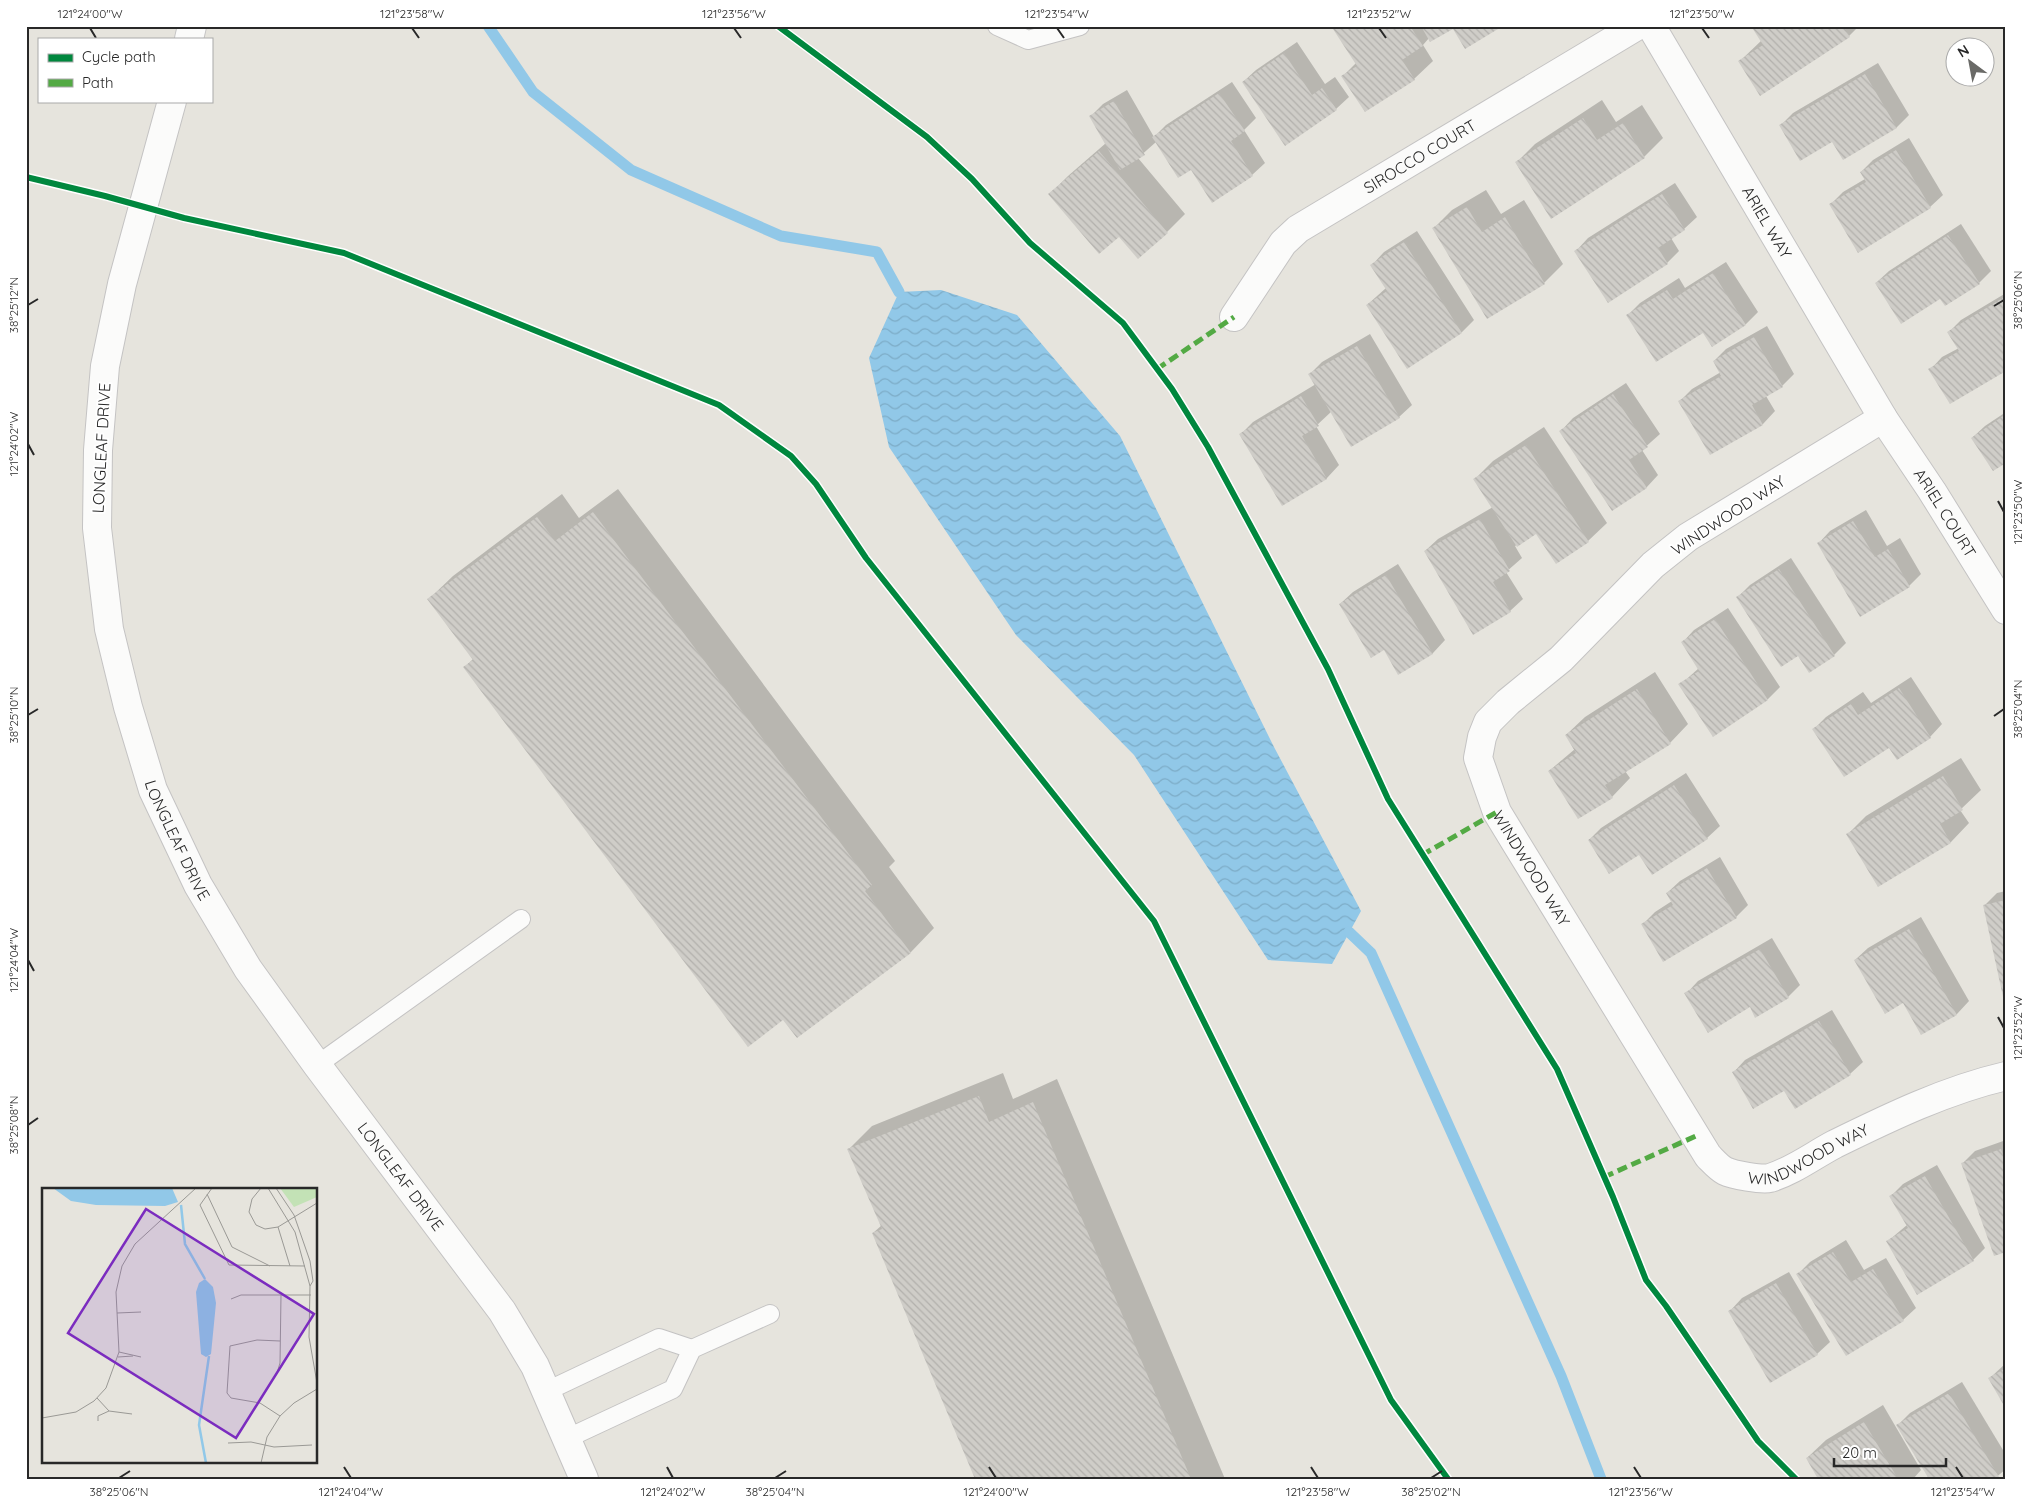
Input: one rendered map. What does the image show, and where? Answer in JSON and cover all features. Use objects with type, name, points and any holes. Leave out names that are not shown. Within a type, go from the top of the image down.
[{"type":"street","name":"SIROCCO COURT","points":[[1234,317],[1283,243],[1298,229],[1637,26]]},
{"type":"street","name":"ARIEL WAY","points":[[1651,26],[1883,418]]},
{"type":"street","name":"LONGLEAF DRIVE","points":[[172,102],[122,284],[105,366],[98,450],[98,528],[109,629],[128,707],[153,790],[198,885],[248,969],[317,1065],[502,1312],[535,1366],[568,1438],[584,1479]]},
{"type":"street","name":"ARIEL COURT","points":[[1883,418],[1937,498],[2006,610]]},
{"type":"street","name":"WINDWOOD WAY","points":[[1883,418],[1688,537],[1653,565],[1561,659],[1508,702],[1488,722],[1482,737],[1478,758],[1497,812],[1708,1156],[1726,1171],[1769,1178],[1791,1169],[1887,1118],[1951,1092],[2006,1076]]},
{"type":"lane","points":[[997,26],[1028,40],[1080,26]]},
{"type":"lane","points":[[317,1065],[521,919]]},
{"type":"lane","points":[[568,1438],[673,1389],[692,1349],[770,1314]]},
{"type":"lane","points":[[547,1391],[659,1338],[692,1349]]},
{"type":"water","points":[[941,290],[1017,315],[1120,436],[1274,747],[1361,911],[1332,964],[1268,960],[1134,755],[1016,635],[889,447],[869,358],[899,292]]},
{"type":"building","points":[[1331,26],[1410,26],[1423,46],[1402,60],[1415,80],[1365,112],[1341,76],[1357,66]]},
{"type":"building","points":[[1421,26],[1503,26],[1465,49],[1453,29],[1430,42]]},
{"type":"building","points":[[1751,26],[1843,26],[1850,37],[1760,96],[1738,61],[1763,45]]},
{"type":"building","points":[[1284,53],[1312,95],[1322,88],[1337,110],[1285,146],[1242,82]]},
{"type":"building","points":[[1865,74],[1897,128],[1843,160],[1832,142],[1800,161],[1779,125]]},
{"type":"building","points":[[1219,93],[1245,131],[1231,141],[1253,176],[1212,203],[1191,170],[1178,178],[1152,137]]},
{"type":"building","points":[[1114,101],[1145,155],[1120,170],[1089,116]]},
{"type":"building","points":[[1583,118],[1597,140],[1623,123],[1645,158],[1551,219],[1515,162]]},
{"type":"building","points":[[1896,150],[1931,208],[1858,253],[1829,204],[1866,182],[1860,172]]},
{"type":"building","points":[[1099,151],[1168,233],[1138,259],[1119,237],[1099,254],[1048,194]]},
{"type":"building","points":[[1662,194],[1685,230],[1658,248],[1668,264],[1608,303],[1574,251]]},
{"type":"building","points":[[1467,207],[1482,232],[1505,217],[1545,284],[1487,319],[1432,228]]},
{"type":"building","points":[[1948,235],[1980,284],[1945,306],[1940,299],[1901,324],[1875,283]]},
{"type":"building","points":[[1404,242],[1462,333],[1407,369],[1366,305],[1387,291],[1370,265]]},
{"type":"building","points":[[1713,273],[1746,325],[1712,347],[1703,333],[1656,362],[1626,315],[1667,290],[1673,299]]},
{"type":"building","points":[[2006,296],[2006,371],[1950,404],[1928,369],[1959,351],[1947,332]]},
{"type":"building","points":[[1754,337],[1783,387],[1752,405],[1763,425],[1710,455],[1678,401],[1721,376],[1713,361]]},
{"type":"building","points":[[1357,346],[1400,418],[1351,447],[1308,374]]},
{"type":"building","points":[[1613,394],[1648,447],[1629,460],[1647,488],[1612,511],[1559,431]]},
{"type":"building","points":[[1301,396],[1319,426],[1302,436],[1327,479],[1282,506],[1239,434]]},
{"type":"building","points":[[2006,414],[2006,463],[1993,471],[1971,438]]},
{"type":"building","points":[[1526,445],[1589,542],[1556,564],[1536,534],[1517,547],[1473,479]]},
{"type":"building","points":[[593,512],[872,885],[865,891],[911,953],[797,1038],[783,1020],[748,1047],[463,667],[473,660],[427,599],[537,517],[555,541]]},
{"type":"building","points":[[1480,519],[1510,571],[1493,582],[1511,612],[1473,635],[1424,551]]},
{"type":"building","points":[[1853,521],[1875,557],[1888,549],[1910,587],[1860,617],[1817,543]]},
{"type":"building","points":[[1779,569],[1835,656],[1809,673],[1798,656],[1781,667],[1736,597]]},
{"type":"building","points":[[1386,575],[1433,654],[1398,675],[1384,650],[1371,658],[1339,604]]},
{"type":"building","points":[[1715,619],[1768,700],[1713,737],[1678,684],[1699,671],[1681,642]]},
{"type":"building","points":[[1899,688],[1931,738],[1897,760],[1889,748],[1844,777],[1812,729],[1851,704],[1858,715]]},
{"type":"building","points":[[1637,689],[1671,744],[1605,785],[1613,798],[1578,819],[1548,771],[1576,753],[1565,735]]},
{"type":"building","points":[[1943,776],[1963,810],[1940,824],[1951,843],[1878,887],[1846,834]]},
{"type":"building","points":[[1674,785],[1708,839],[1652,875],[1639,855],[1609,874],[1588,840]]},
{"type":"building","points":[[1707,868],[1737,918],[1663,962],[1641,924],[1673,905],[1666,893]]},
{"type":"building","points":[[2006,900],[2006,1006],[2005,1006],[1983,905]]},
{"type":"building","points":[[1909,929],[1957,1015],[1921,1035],[1903,1003],[1885,1014],[1854,960]]},
{"type":"building","points":[[1760,949],[1789,998],[1755,1018],[1750,1007],[1708,1033],[1684,993]]},
{"type":"building","points":[[1819,1021],[1851,1075],[1795,1109],[1784,1091],[1753,1109],[1732,1072]]},
{"type":"building","points":[[979,1096],[989,1122],[1033,1102],[1191,1479],[975,1479],[872,1233],[882,1229],[847,1149]]},
{"type":"building","points":[[2001,1149],[2006,1164],[2006,1252],[1994,1256],[1961,1163]]},
{"type":"building","points":[[1925,1176],[1974,1261],[1917,1295],[1886,1241],[1908,1228],[1889,1196]]},
{"type":"building","points":[[1833,1252],[1851,1282],[1873,1269],[1904,1321],[1846,1356],[1796,1274]]},
{"type":"building","points":[[1776,1283],[1818,1355],[1770,1383],[1728,1311]]},
{"type":"building","points":[[2006,1368],[2006,1409],[1988,1378]]},
{"type":"building","points":[[1949,1393],[1999,1477],[1996,1479],[1929,1479],[1896,1425]]},
{"type":"building","points":[[1864,1422],[1898,1479],[1818,1479],[1806,1458]]},
{"type":"waterway","points":[[488,26],[533,92],[631,170],[781,236],[877,252],[899,292]]},
{"type":"waterway","points":[[1349,932],[1371,953],[1561,1376],[1601,1479]]},
{"type":"marked path","points":[[1157,369],[1234,317]]},
{"type":"marked path","points":[[1422,855],[1497,812]]},
{"type":"marked path","points":[[1604,1177],[1696,1136]]},
{"type":"cycle path","points":[[778,26],[927,137],[972,179],[1030,243],[1123,323],[1172,389],[1208,447],[1328,669],[1388,799],[1557,1069],[1613,1197],[1646,1280],[1666,1306],[1758,1441],[1796,1479]]},
{"type":"cycle path","points":[[26,177],[184,218],[344,253],[719,405],[791,456],[816,484],[866,558],[1154,921],[1391,1400],[1448,1479]]}]
